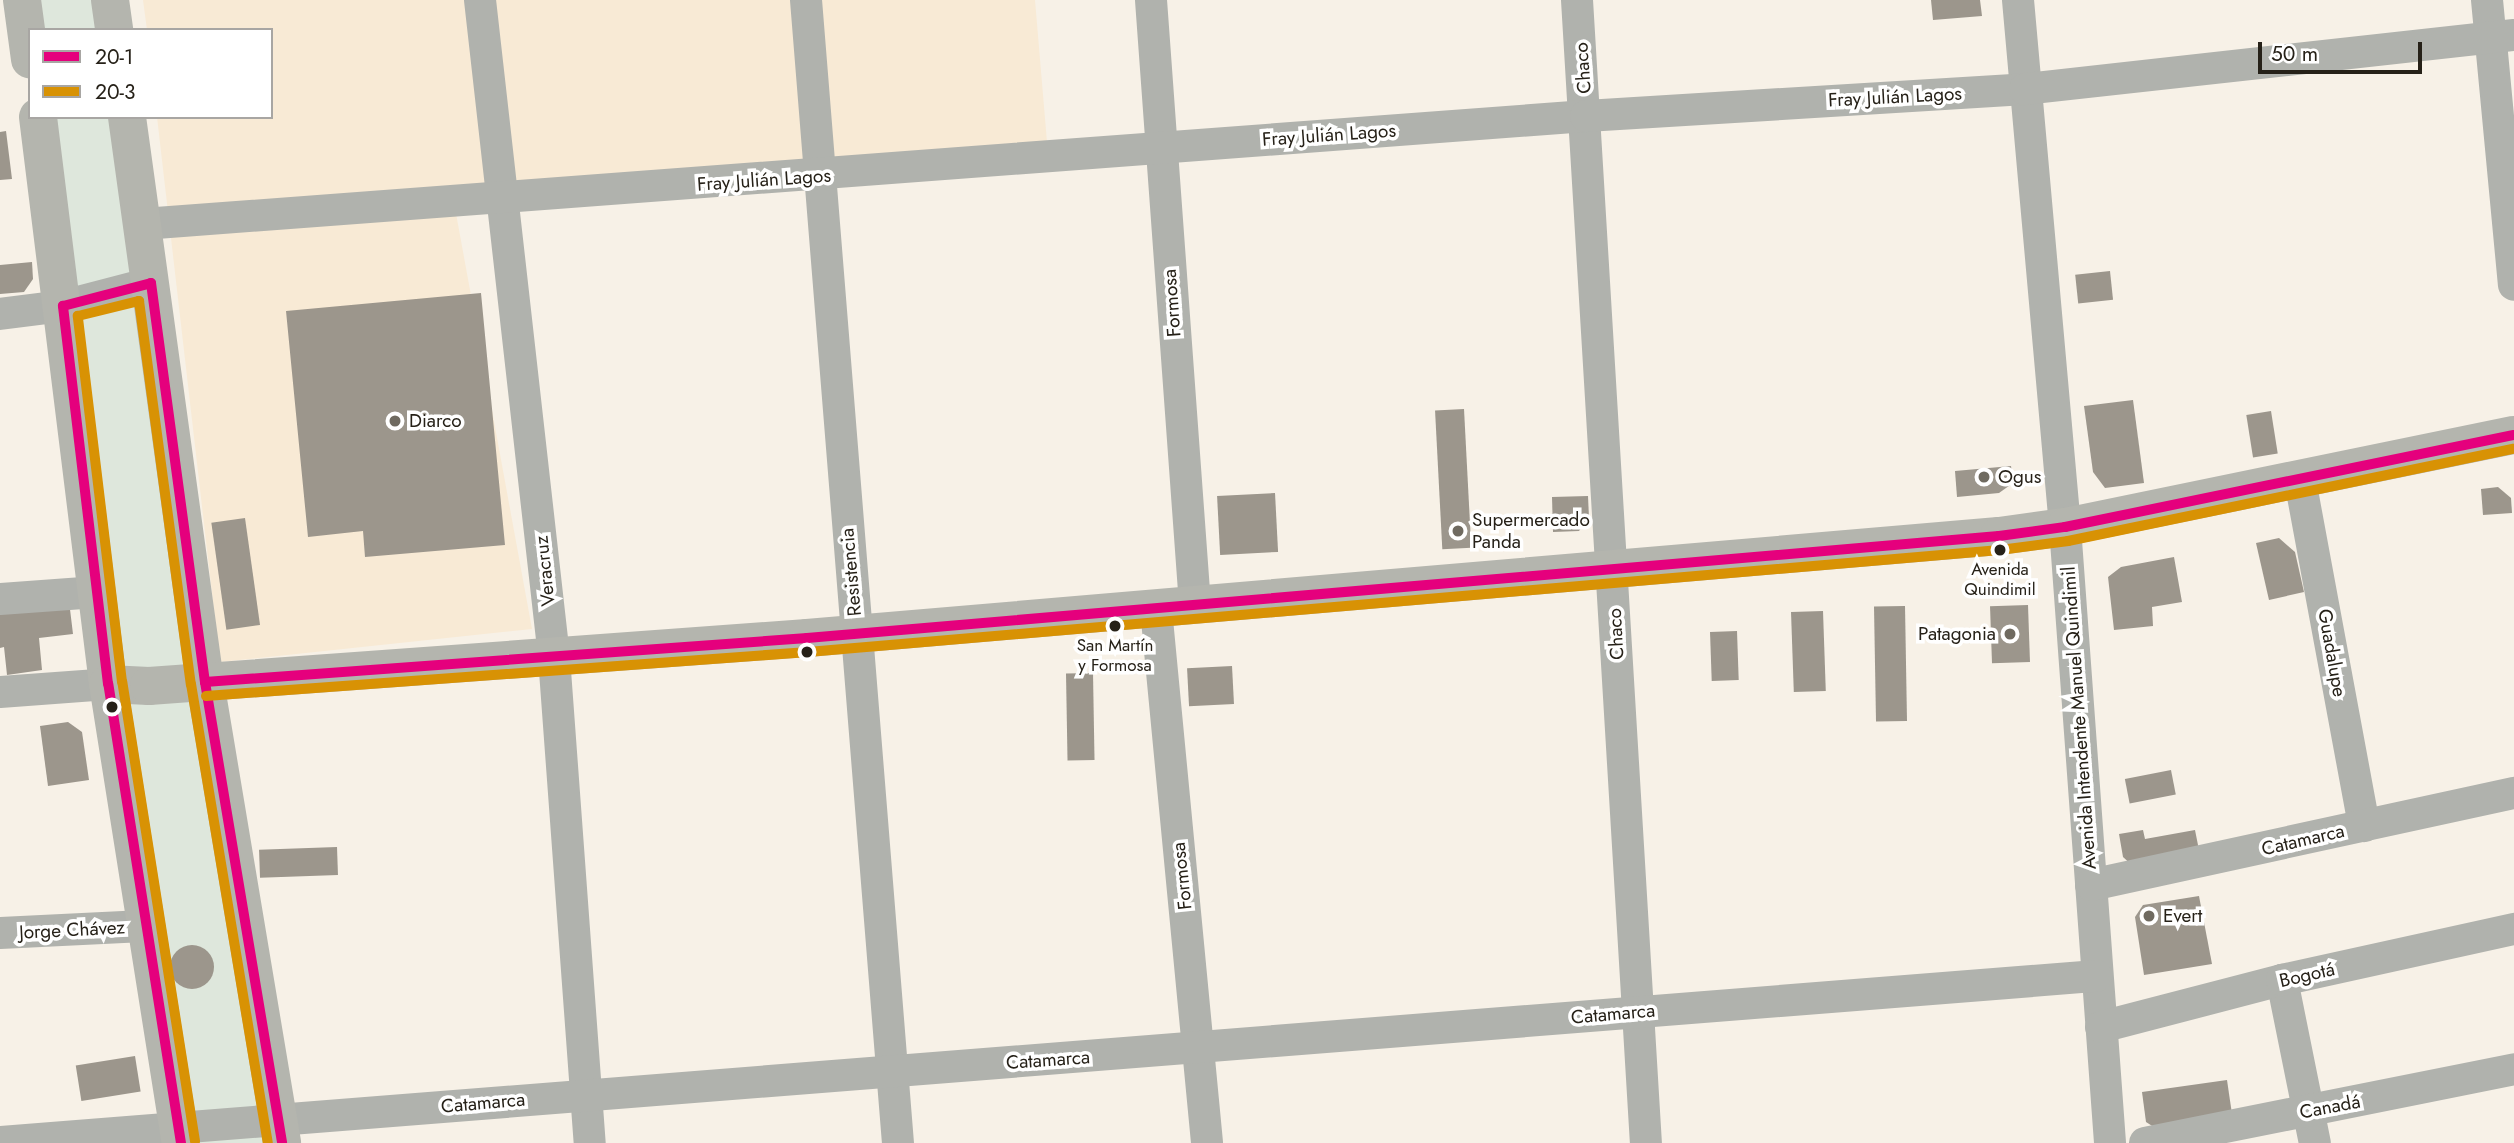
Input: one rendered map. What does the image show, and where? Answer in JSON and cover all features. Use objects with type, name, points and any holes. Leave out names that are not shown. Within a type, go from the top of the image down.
[{"type":"main road","points":[[22,0],[28,44]]},
{"type":"main road","points":[[110,0],[114,28]]},
{"type":"main road","points":[[38,119],[108,684],[179,1136]]},
{"type":"main road","points":[[127,119],[205,682],[281,1132]]},
{"type":"main road","points":[[108,684],[205,682],[856,633],[2064,527],[2514,435]]},
{"type":"street","name":"Veracruz","points":[[480,0],[505,196],[554,656],[590,1143]]},
{"type":"street","name":"Resistencia","points":[[806,0],[818,177],[898,1143]]},
{"type":"street","name":"Formosa","points":[[1151,0],[1195,605]]},
{"type":"street","name":"Chaco","points":[[1577,0],[1646,1143]]},
{"type":"street","name":"Avenida Intendente Manuel Quindimil","points":[[2018,0],[2064,527],[2110,1143]]},
{"type":"street","points":[[2487,0],[2502,36],[2514,285]]},
{"type":"street","name":"Fray Julián Lagos","points":[[143,223],[505,196],[818,177],[1586,116],[2025,89],[2502,36]]},
{"type":"street","points":[[0,314],[63,306],[151,283]]},
{"type":"street","name":"Guadalupe","points":[[2300,480],[2364,826]]},
{"type":"street","points":[[0,599],[97,592]]},
{"type":"street","name":"Formosa","points":[[1156,608],[1207,1143]]},
{"type":"street","points":[[0,692],[108,684]]},
{"type":"street","name":"Catamarca","points":[[2091,885],[2514,793]]},
{"type":"street","name":"Jorge Chávez","points":[[0,933],[144,926]]},
{"type":"street","name":"Bogotá","points":[[2101,1027],[2282,980],[2514,929]]},
{"type":"street","name":"Catamarca","points":[[0,1142],[281,1132],[586,1093],[1199,1049],[2096,976]]},
{"type":"street","points":[[2282,980],[2315,1143]]},
{"type":"street","name":"Canadá","points":[[2145,1143],[2514,1069]]},
{"type":"shaded area","points":[[22,0],[110,0],[110,28],[28,28],[28,31],[22,31]]},
{"type":"shaded area","points":[[143,0],[1035,0],[1047,142],[451,186],[532,629],[220,662],[157,119],[273,119],[273,28],[147,28]]},
{"type":"shaded area","points":[[38,119],[127,119],[282,1143],[181,1143]]},
{"type":"building","points":[[1931,0],[1980,0],[1982,16],[1933,20]]},
{"type":"building","points":[[6,131],[12,179],[0,180],[0,132]]},
{"type":"building","points":[[32,262],[33,279],[24,292],[0,294],[0,265]]},
{"type":"building","points":[[2110,271],[2113,300],[2078,303],[2075,275]]},
{"type":"building","name":"Diarco","points":[[481,293],[505,545],[365,557],[363,531],[308,537],[286,311]]},
{"type":"building","points":[[2133,400],[2144,483],[2105,488],[2093,472],[2084,406]]},
{"type":"building","points":[[1464,409],[1471,548],[1442,549],[1435,411]]},
{"type":"building","points":[[2271,411],[2278,453],[2253,457],[2246,415]]},
{"type":"building","name":"Ogus","points":[[2011,466],[2013,483],[1999,493],[1957,497],[1955,471]]},
{"type":"building","points":[[2498,487],[2511,498],[2512,513],[2483,515],[2481,489]]},
{"type":"building","points":[[1275,493],[1278,552],[1220,555],[1217,496]]},
{"type":"building","points":[[1588,496],[1589,518],[1579,531],[1553,532],[1552,497]]},
{"type":"building","points":[[245,518],[260,625],[226,630],[211,523]]},
{"type":"building","points":[[2279,538],[2295,552],[2304,592],[2269,600],[2256,543]]},
{"type":"building","points":[[2174,557],[2182,602],[2152,607],[2153,626],[2114,630],[2108,577],[2121,567]]},
{"type":"building","points":[[51,580],[53,603],[69,601],[73,634],[39,638],[42,670],[7,675],[4,647],[0,648],[0,607],[24,583]]},
{"type":"building","name":"Patagonia","points":[[2028,605],[2030,662],[1992,663],[1990,606]]},
{"type":"building","points":[[1905,606],[1907,721],[1876,722],[1874,607]]},
{"type":"building","points":[[1823,611],[1826,691],[1794,692],[1791,612]]},
{"type":"building","points":[[1737,631],[1739,680],[1712,681],[1710,632]]},
{"type":"building","points":[[1232,666],[1234,704],[1189,706],[1187,668]]},
{"type":"building","points":[[1066,673],[1093,673],[1095,760],[1068,760]]},
{"type":"building","points":[[68,722],[82,732],[89,780],[48,786],[40,726]]},
{"type":"building","points":[[2171,770],[2176,795],[2130,804],[2125,779]]},
{"type":"building","points":[[2143,830],[2145,839],[2195,830],[2200,855],[2134,867],[2123,857],[2119,834]]},
{"type":"building","points":[[337,847],[338,875],[260,878],[259,850]]},
{"type":"building","points":[[2199,896],[2212,964],[2144,975],[2135,917],[2143,905]]},
{"type":"building","points":[[192,945],[201,946],[208,951],[213,958],[213,976],[208,983],[201,988],[192,989],[183,988],[176,983],[171,976],[170,967],[171,958],[176,951],[183,946]]},
{"type":"building","points":[[135,1056],[141,1092],[81,1101],[76,1065]]},
{"type":"building","points":[[2227,1080],[2233,1121],[2160,1131],[2146,1122],[2142,1092]]},
{"type":"transit line","name":"20-1","points":[[181,1143],[108,684],[63,306],[151,283],[205,682],[282,1143]]},
{"type":"transit line","name":"20-3","points":[[195,1141],[122,682],[78,316],[139,301],[191,684],[268,1143]]},
{"type":"transit line","name":"20-1","points":[[205,682],[807,638],[1999,536],[2065,527],[2514,435]]},
{"type":"transit line","name":"20-3","points":[[206,696],[808,652],[2000,550],[2068,541],[2514,449]]},
{"type":"place","name":"Diarco","points":[[395,421]]},
{"type":"place","name":"Ogus","points":[[1984,477]]},
{"type":"place","name":"Supermercado Panda","points":[[1458,531]]},
{"type":"place","name":"Avenida Quindimil","points":[[2000,550]]},
{"type":"place","name":"San Martín y Formosa","points":[[1115,626]]},
{"type":"place","name":"Patagonia","points":[[2010,634]]},
{"type":"place","name":"Evert","points":[[2149,916]]}]
